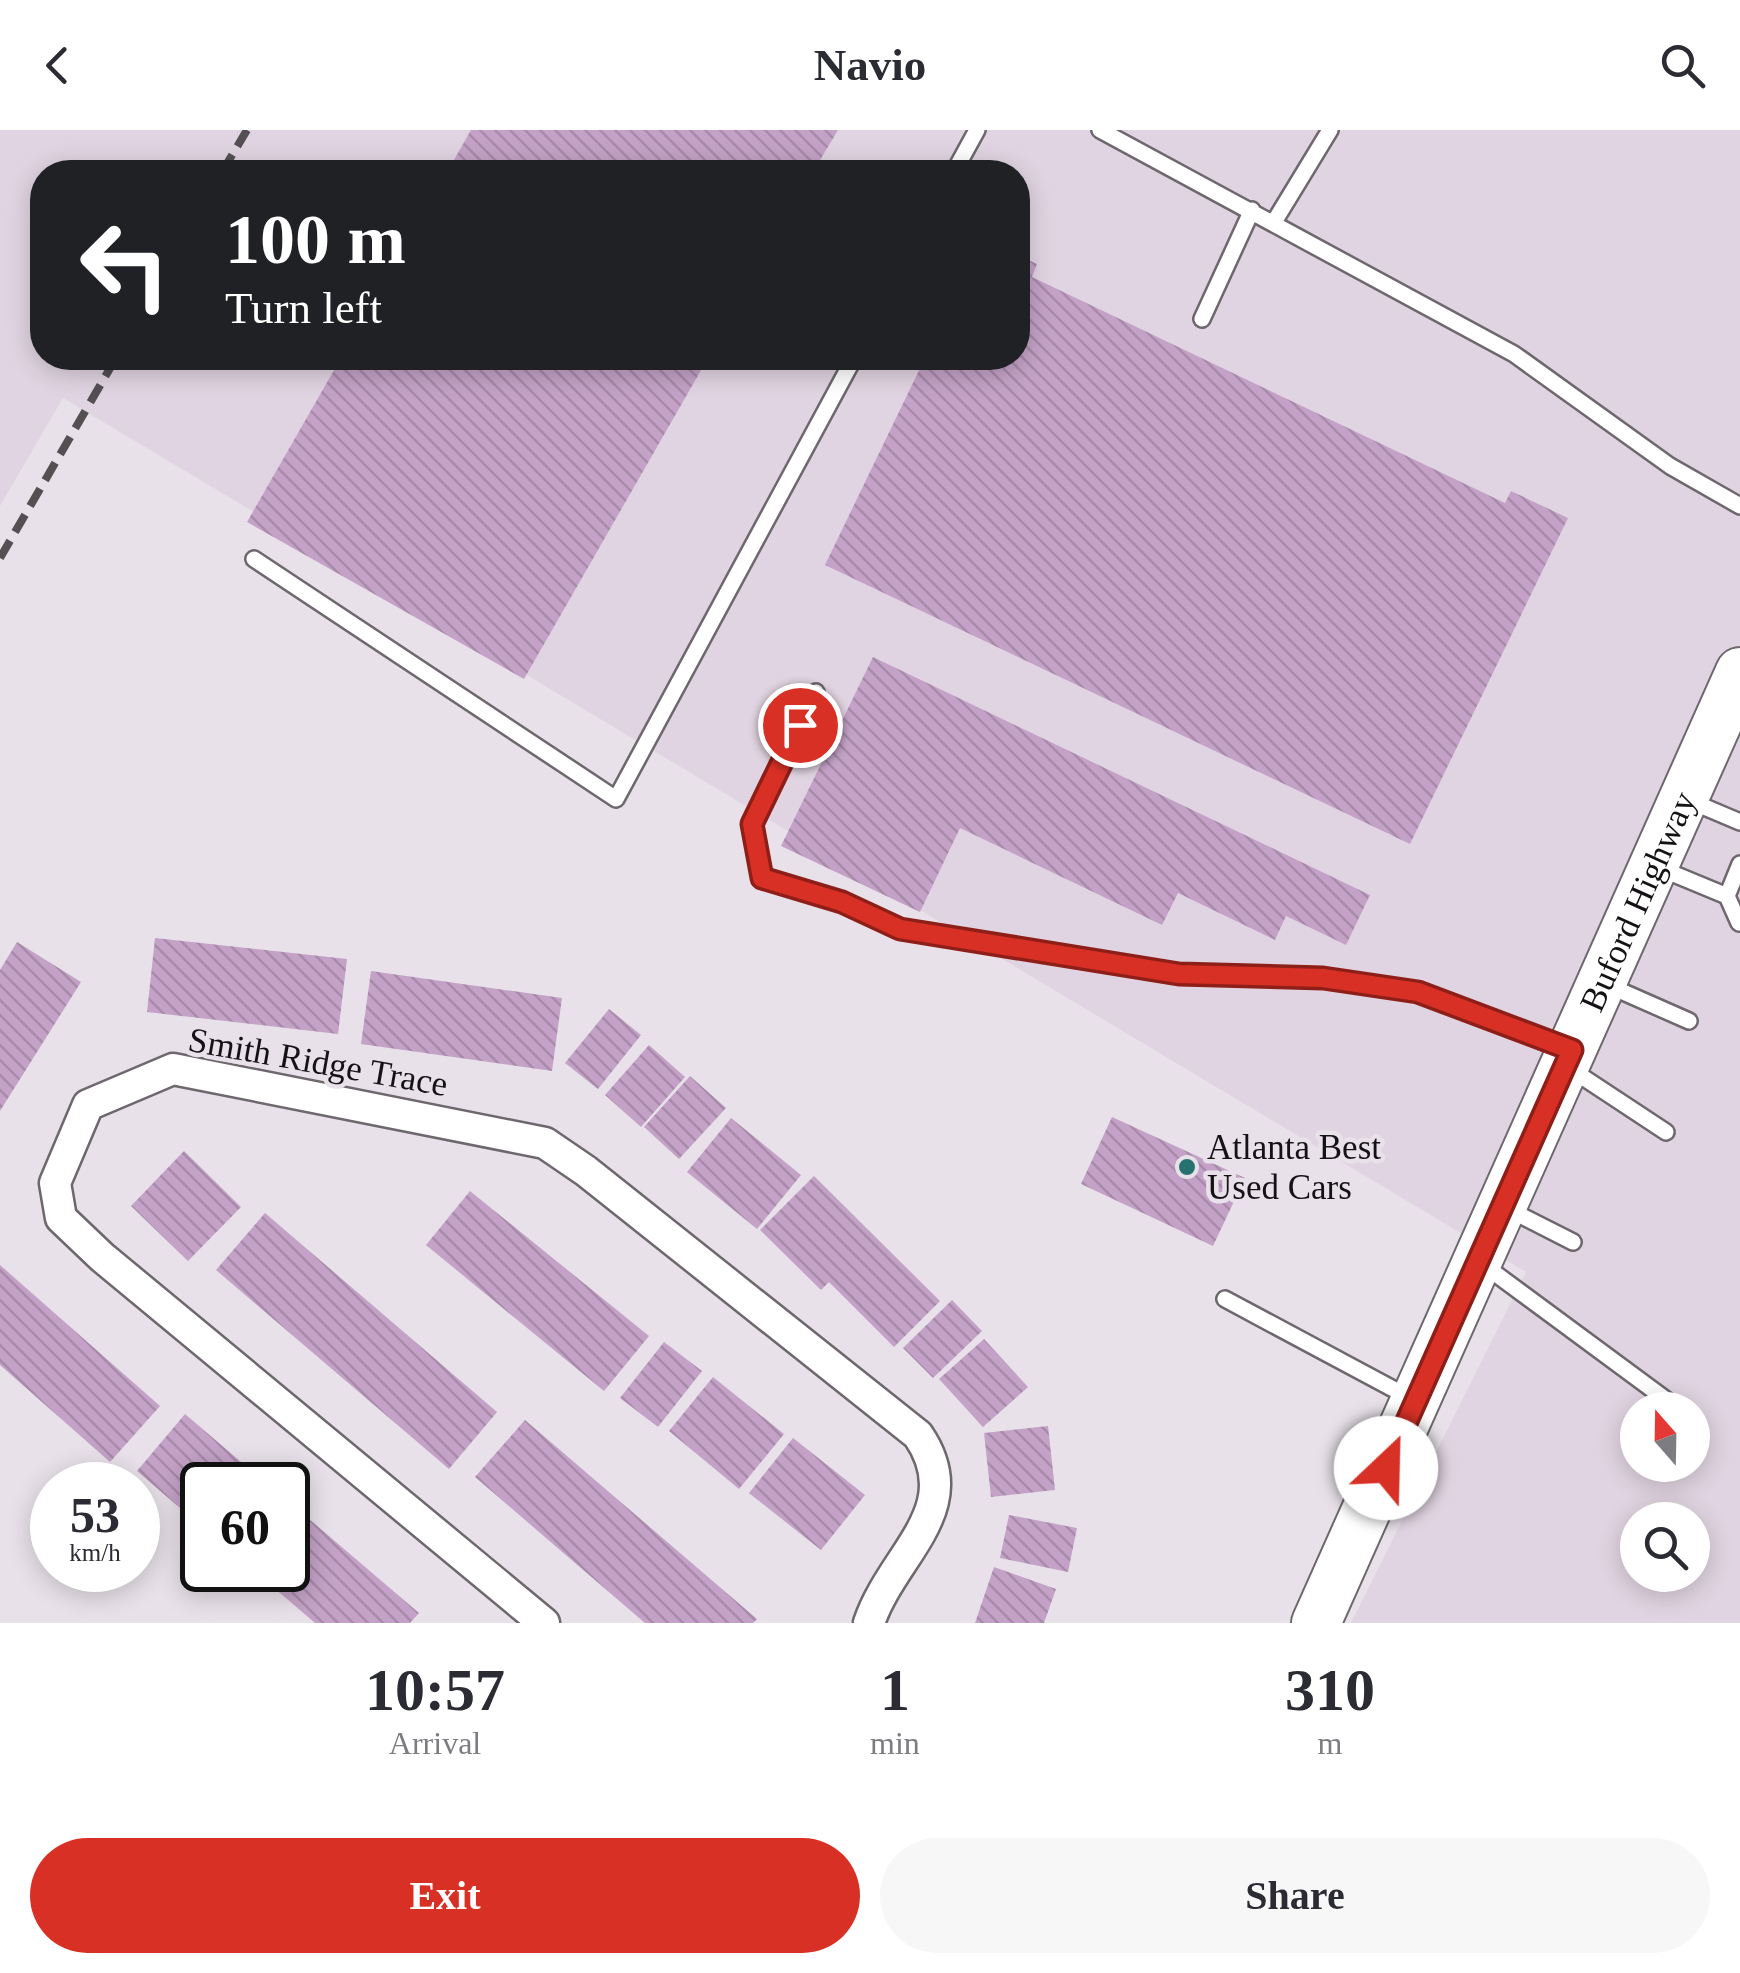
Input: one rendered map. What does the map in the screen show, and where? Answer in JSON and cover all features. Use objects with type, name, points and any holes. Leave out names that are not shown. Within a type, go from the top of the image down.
[{"type":"main road","name":"Buford Highway","points":[[1316,1623],[1737,687]]},
{"type":"street","name":"Smith Ridge Trace","points":[[544,1623],[102,1257],[61,1218],[55,1183],[88,1104],[172,1069],[545,1144],[558,1152],[918,1435],[935,1460],[937,1494],[868,1623]]},
{"type":"lane","points":[[961,160],[977,130]]},
{"type":"lane","points":[[1100,130],[1514,354],[1670,466],[1740,506]]},
{"type":"lane","points":[[1274,222],[1330,130]]},
{"type":"lane","points":[[1202,319],[1252,210]]},
{"type":"lane","points":[[254,559],[616,799],[848,370]]},
{"type":"lane","points":[[816,692],[752,824],[762,878],[842,902],[900,929],[1179,974],[1323,978],[1418,992],[1568,1057],[1666,1132]]},
{"type":"lane","points":[[1684,798],[1740,822]]},
{"type":"lane","points":[[1727,896],[1740,864]]},
{"type":"lane","points":[[1654,866],[1727,896],[1739,923]]},
{"type":"lane","points":[[1602,982],[1689,1021]]},
{"type":"lane","points":[[1502,1206],[1574,1242]]},
{"type":"lane","points":[[1478,1261],[1656,1392]]},
{"type":"lane","points":[[1225,1299],[1415,1401]]},
{"type":"shaded area","points":[[0,130],[1740,130],[1740,1623],[1351,1623],[1526,1272],[63,398],[0,506]]},
{"type":"building","points":[[471,130],[838,130],[820,160],[454,160]]},
{"type":"building","points":[[1030,261],[1037,264],[1032,277],[1505,503],[1511,491],[1568,518],[1410,844],[825,565],[919,370],[1030,370]]},
{"type":"building","points":[[334,370],[701,370],[524,679],[247,522]]},
{"type":"building","points":[[873,657],[1370,895],[1346,945],[1286,916],[1275,940],[1178,893],[1162,925],[960,828],[920,912],[781,846]]},
{"type":"building","points":[[155,938],[347,959],[338,1034],[147,1012]]},
{"type":"building","points":[[17,942],[81,982],[0,1111],[0,970]]},
{"type":"building","points":[[371,971],[562,998],[552,1071],[361,1044]]},
{"type":"building","points":[[609,1009],[641,1035],[598,1089],[565,1063]]},
{"type":"building","points":[[649,1045],[685,1077],[641,1127],[605,1095]]},
{"type":"building","points":[[690,1076],[726,1108],[679,1159],[644,1127]]},
{"type":"building","points":[[1112,1117],[1245,1178],[1213,1246],[1081,1184]]},
{"type":"building","points":[[731,1118],[801,1175],[757,1229],[687,1172]]},
{"type":"building","points":[[184,1151],[241,1207],[188,1261],[131,1206]]},
{"type":"building","points":[[814,1176],[940,1301],[894,1347],[829,1282],[821,1290],[760,1230]]},
{"type":"building","points":[[470,1191],[649,1336],[604,1391],[426,1245]]},
{"type":"building","points":[[265,1213],[497,1412],[449,1469],[216,1270]]},
{"type":"building","points":[[0,1265],[160,1406],[110,1462],[0,1365]]},
{"type":"building","points":[[952,1300],[982,1331],[933,1378],[903,1348]]},
{"type":"building","points":[[984,1339],[1028,1387],[983,1427],[939,1379]]},
{"type":"building","points":[[664,1342],[702,1371],[658,1427],[620,1398]]},
{"type":"building","points":[[713,1377],[784,1434],[739,1489],[669,1431]]},
{"type":"building","points":[[185,1414],[241,1462],[180,1462],[180,1508],[160,1491],[160,1462],[145,1462]]},
{"type":"building","points":[[525,1420],[757,1619],[753,1623],[645,1623],[475,1477]]},
{"type":"building","points":[[1048,1426],[1055,1490],[991,1497],[984,1433]]},
{"type":"building","points":[[793,1438],[865,1495],[821,1550],[749,1493]]},
{"type":"building","points":[[1009,1515],[1077,1528],[1068,1572],[1000,1558]]},
{"type":"building","points":[[310,1520],[419,1613],[410,1623],[315,1623],[279,1592],[310,1592]]},
{"type":"building","points":[[994,1567],[1056,1589],[1044,1623],[975,1623]]},
{"type":"railway","points":[[229,160],[247,130]]},
{"type":"railway","points":[[0,558],[109,370]]},
{"type":"place","name":"Atlanta Best Used Cars","points":[[1187,1167]]},
{"type":"route","points":[[800,725],[752,824],[762,878],[842,902],[900,929],[1179,974],[1323,978],[1418,992],[1572,1050],[1386,1468]]}]
